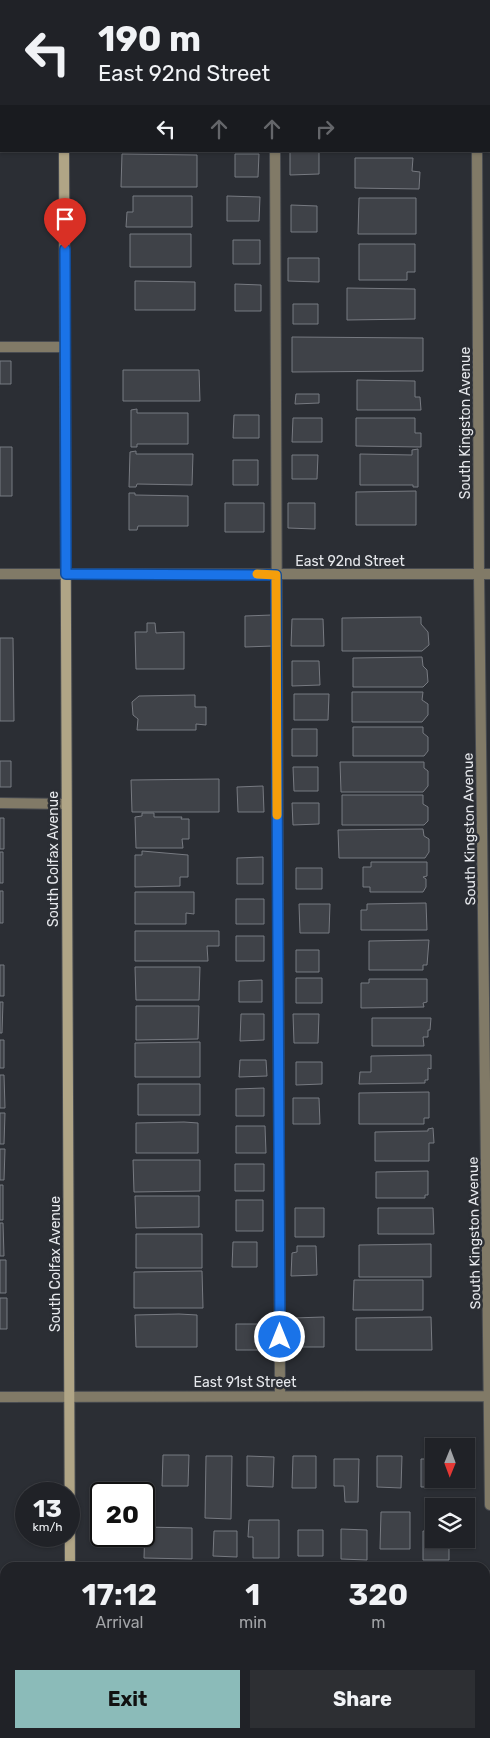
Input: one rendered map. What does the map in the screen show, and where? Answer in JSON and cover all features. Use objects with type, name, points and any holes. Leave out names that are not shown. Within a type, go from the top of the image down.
[{"type":"main road","name":"South Colfax Avenue","points":[[64,152],[70,1562]]},
{"type":"street","points":[[275,152],[280,1396]]},
{"type":"street","name":"South Kingston Avenue","points":[[477,152],[485,574],[490,1505]]},
{"type":"street","points":[[0,347],[65,348]]},
{"type":"street","name":"East 92nd Street","points":[[0,574],[485,574]]},
{"type":"street","points":[[0,803],[66,804]]},
{"type":"street","name":"East 91st Street","points":[[0,1396],[490,1396]]},
{"type":"building","points":[[290,152],[319,152],[319,174],[290,175]]},
{"type":"building","points":[[122,154],[197,155],[197,187],[121,187]]},
{"type":"building","points":[[235,154],[259,154],[258,177],[235,177]]},
{"type":"building","points":[[355,158],[413,158],[412,171],[420,172],[419,189],[355,188]]},
{"type":"building","points":[[133,196],[192,196],[192,227],[126,227],[127,212],[133,212]]},
{"type":"building","points":[[227,196],[260,197],[259,221],[227,221]]},
{"type":"building","points":[[359,198],[416,198],[416,234],[358,234]]},
{"type":"building","points":[[291,205],[317,206],[317,232],[291,232]]},
{"type":"building","points":[[130,234],[191,234],[191,267],[130,267]]},
{"type":"building","points":[[233,240],[260,240],[260,264],[233,264]]},
{"type":"building","points":[[359,244],[415,244],[415,272],[407,272],[407,280],[359,280]]},
{"type":"building","points":[[288,258],[319,258],[319,282],[288,281]]},
{"type":"building","points":[[135,281],[195,282],[195,310],[135,310]]},
{"type":"building","points":[[235,284],[261,285],[261,311],[235,311]]},
{"type":"building","points":[[347,288],[415,289],[415,319],[347,320]]},
{"type":"building","points":[[293,304],[318,304],[318,324],[293,324]]},
{"type":"building","points":[[292,337],[423,338],[423,371],[292,372]]},
{"type":"building","points":[[0,361],[11,361],[11,384],[0,384]]},
{"type":"building","points":[[123,370],[199,370],[200,401],[123,401]]},
{"type":"building","points":[[357,380],[415,381],[415,397],[420,397],[421,410],[357,410]]},
{"type":"building","points":[[296,394],[319,394],[319,403],[295,404]]},
{"type":"building","points":[[137,409],[137,413],[188,413],[188,444],[137,444],[137,447],[131,447],[131,410]]},
{"type":"building","points":[[234,415],[259,415],[259,438],[233,438]]},
{"type":"building","points":[[293,418],[322,418],[322,442],[292,442]]},
{"type":"building","points":[[356,418],[415,418],[415,433],[421,433],[421,447],[356,446]]},
{"type":"building","points":[[0,447],[12,447],[12,496],[0,496]]},
{"type":"building","points":[[418,449],[418,487],[413,487],[413,485],[360,485],[360,454],[412,455],[412,450]]},
{"type":"building","points":[[136,451],[136,454],[193,454],[192,485],[137,484],[136,487],[129,487],[130,452]]},
{"type":"building","points":[[292,455],[318,455],[317,479],[292,479]]},
{"type":"building","points":[[233,460],[258,460],[258,485],[233,485]]},
{"type":"building","points":[[416,491],[416,525],[356,525],[356,492]]},
{"type":"building","points":[[129,493],[135,493],[135,495],[188,496],[188,526],[138,526],[137,530],[129,530]]},
{"type":"building","points":[[225,503],[264,503],[264,532],[225,532]]},
{"type":"building","points":[[288,503],[315,503],[315,529],[288,528]]},
{"type":"building","points":[[272,615],[273,646],[245,647],[245,616]]},
{"type":"building","points":[[421,617],[421,624],[428,632],[429,645],[422,651],[342,651],[342,618]]},
{"type":"building","points":[[292,619],[323,619],[324,646],[291,646]]},
{"type":"building","points":[[147,623],[155,623],[156,633],[184,632],[184,669],[136,669],[135,632],[147,632]]},
{"type":"building","points":[[0,638],[13,638],[14,721],[0,721]]},
{"type":"building","points":[[422,657],[423,666],[427,670],[428,682],[423,687],[353,687],[353,658]]},
{"type":"building","points":[[292,661],[319,661],[320,685],[292,686]]},
{"type":"building","points":[[352,692],[423,692],[422,700],[428,704],[428,715],[422,722],[352,722]]},
{"type":"building","points":[[294,694],[329,694],[328,720],[294,720]]},
{"type":"building","points":[[195,695],[195,707],[206,707],[206,725],[196,724],[196,730],[137,730],[138,719],[133,715],[132,702],[139,696]]},
{"type":"building","points":[[353,727],[423,727],[423,733],[428,737],[428,751],[424,756],[353,756]]},
{"type":"building","points":[[292,729],[317,729],[317,756],[292,756]]},
{"type":"building","points":[[0,761],[11,761],[11,787],[0,787]]},
{"type":"building","points":[[340,762],[424,762],[424,768],[428,771],[428,786],[423,792],[341,792]]},
{"type":"building","points":[[293,767],[318,767],[318,791],[294,791]]},
{"type":"building","points":[[219,779],[219,812],[132,812],[131,780]]},
{"type":"building","points":[[263,786],[264,812],[238,812],[237,787]]},
{"type":"building","points":[[342,795],[423,795],[423,804],[428,807],[428,821],[424,825],[342,825]]},
{"type":"building","points":[[292,803],[319,803],[319,824],[293,825]]},
{"type":"building","points":[[142,813],[154,813],[154,817],[182,817],[181,819],[189,819],[189,839],[182,839],[183,848],[136,848],[135,817],[142,816]]},
{"type":"building","points":[[0,818],[4,818],[4,849],[0,849]]},
{"type":"building","points":[[423,829],[424,836],[429,839],[429,852],[425,858],[339,858],[338,830]]},
{"type":"building","points":[[142,851],[188,855],[188,877],[180,877],[180,886],[135,887],[135,855],[142,855]]},
{"type":"building","points":[[0,852],[3,852],[3,883],[0,883]]},
{"type":"building","points":[[263,857],[263,884],[237,884],[237,858]]},
{"type":"building","points":[[371,862],[427,862],[427,876],[423,877],[426,879],[426,887],[423,892],[370,892],[370,887],[363,887],[363,867],[371,867]]},
{"type":"building","points":[[296,868],[322,868],[322,889],[296,889]]},
{"type":"building","points":[[0,891],[3,891],[3,923],[0,923]]},
{"type":"building","points":[[135,892],[194,892],[194,914],[186,913],[186,924],[135,924]]},
{"type":"building","points":[[236,899],[264,899],[264,924],[236,924]]},
{"type":"building","points":[[426,903],[427,930],[361,930],[361,910],[367,910],[367,904]]},
{"type":"building","points":[[299,904],[330,904],[329,933],[300,933]]},
{"type":"building","points":[[135,931],[219,931],[219,946],[207,946],[208,961],[135,961]]},
{"type":"building","points":[[236,936],[264,936],[264,961],[236,961]]},
{"type":"building","points":[[429,940],[427,965],[423,965],[423,970],[369,970],[369,941]]},
{"type":"building","points":[[296,950],[319,950],[319,972],[296,972]]},
{"type":"building","points":[[0,965],[4,965],[4,996],[0,996]]},
{"type":"building","points":[[135,967],[200,967],[199,1000],[136,1000]]},
{"type":"building","points":[[296,978],[322,978],[322,1003],[296,1003]]},
{"type":"building","points":[[369,979],[427,979],[427,1002],[423,1003],[424,1007],[361,1008],[361,983],[369,983]]},
{"type":"building","points":[[262,980],[262,1002],[239,1002],[239,981]]},
{"type":"building","points":[[0,1002],[3,1002],[2,1033],[0,1033]]},
{"type":"building","points":[[136,1006],[199,1006],[198,1039],[136,1040]]},
{"type":"building","points":[[241,1014],[264,1014],[264,1040],[240,1041]]},
{"type":"building","points":[[293,1014],[319,1014],[318,1043],[294,1043]]},
{"type":"building","points":[[372,1018],[431,1018],[430,1030],[428,1030],[428,1037],[423,1037],[424,1046],[372,1046]]},
{"type":"building","points":[[0,1040],[4,1040],[4,1068],[0,1068]]},
{"type":"building","points":[[200,1042],[200,1077],[135,1077],[135,1043]]},
{"type":"building","points":[[431,1055],[431,1069],[428,1068],[428,1080],[425,1080],[425,1083],[359,1084],[360,1072],[371,1072],[371,1056]]},
{"type":"building","points":[[240,1060],[266,1060],[267,1076],[239,1077]]},
{"type":"building","points":[[296,1062],[322,1062],[322,1084],[296,1085]]},
{"type":"building","points":[[0,1075],[4,1075],[5,1108],[0,1108]]},
{"type":"building","points":[[138,1084],[200,1084],[200,1115],[138,1115]]},
{"type":"building","points":[[264,1088],[264,1116],[236,1116],[236,1089]]},
{"type":"building","points":[[429,1092],[429,1118],[424,1118],[424,1124],[359,1124],[359,1093]]},
{"type":"building","points":[[293,1098],[319,1098],[320,1124],[293,1124]]},
{"type":"building","points":[[0,1113],[5,1113],[4,1144],[0,1144]]},
{"type":"building","points":[[136,1123],[198,1123],[198,1153],[136,1153]]},
{"type":"building","points":[[236,1126],[265,1126],[266,1153],[236,1153]]},
{"type":"building","points":[[433,1128],[434,1143],[429,1143],[429,1161],[375,1161],[375,1132],[428,1131],[428,1129]]},
{"type":"building","points":[[0,1149],[5,1149],[4,1180],[0,1180]]},
{"type":"building","points":[[133,1160],[200,1160],[200,1191],[134,1192]]},
{"type":"building","points":[[235,1164],[264,1164],[264,1191],[235,1191]]},
{"type":"building","points":[[428,1171],[428,1195],[425,1195],[425,1198],[376,1198],[376,1172]]},
{"type":"building","points":[[0,1185],[3,1185],[3,1220],[0,1220]]},
{"type":"building","points":[[135,1196],[199,1196],[199,1227],[136,1228]]},
{"type":"building","points":[[236,1200],[263,1200],[263,1231],[236,1231]]},
{"type":"building","points":[[295,1208],[324,1208],[324,1237],[295,1237]]},
{"type":"building","points":[[378,1208],[433,1208],[434,1234],[378,1234]]},
{"type":"building","points":[[0,1223],[3,1223],[4,1256],[0,1256]]},
{"type":"building","points":[[136,1234],[202,1234],[202,1268],[136,1268]]},
{"type":"building","points":[[233,1242],[257,1242],[257,1267],[232,1267]]},
{"type":"building","points":[[431,1244],[431,1277],[359,1277],[359,1245]]},
{"type":"building","points":[[297,1246],[316,1246],[317,1275],[291,1276],[292,1253],[297,1252]]},
{"type":"building","points":[[0,1260],[6,1260],[6,1293],[0,1293]]},
{"type":"building","points":[[202,1271],[203,1308],[134,1308],[134,1272]]},
{"type":"building","points":[[354,1280],[423,1280],[423,1310],[353,1310]]},
{"type":"building","points":[[0,1298],[7,1298],[7,1329],[0,1329]]},
{"type":"building","points":[[135,1315],[197,1315],[197,1347],[136,1347]]},
{"type":"building","points":[[324,1317],[324,1347],[294,1347],[293,1318]]},
{"type":"building","points":[[431,1317],[432,1350],[356,1350],[356,1318]]},
{"type":"building","points":[[236,1324],[270,1324],[270,1350],[236,1350]]},
{"type":"building","points":[[163,1455],[189,1455],[188,1486],[162,1486]]},
{"type":"building","points":[[206,1456],[232,1456],[231,1519],[205,1518]]},
{"type":"building","points":[[247,1456],[274,1457],[273,1487],[247,1486]]},
{"type":"building","points":[[293,1456],[316,1456],[316,1488],[292,1488]]},
{"type":"building","points":[[377,1456],[402,1456],[401,1488],[377,1487]]},
{"type":"building","points":[[334,1459],[359,1459],[358,1502],[345,1502],[344,1486],[334,1486]]},
{"type":"building","points":[[421,1459],[425,1459],[425,1487],[421,1487]]},
{"type":"building","points":[[381,1512],[410,1512],[410,1549],[380,1549]]},
{"type":"building","points":[[249,1520],[279,1520],[279,1558],[253,1558],[253,1537],[248,1537]]},
{"type":"building","points":[[155,1527],[192,1528],[192,1559],[144,1558],[144,1547],[155,1547]]},
{"type":"building","points":[[341,1529],[367,1530],[367,1560],[341,1559]]},
{"type":"building","points":[[298,1530],[323,1530],[323,1556],[298,1556]]},
{"type":"building","points":[[214,1531],[237,1531],[237,1557],[213,1556]]},
{"type":"building","points":[[423,1531],[425,1531],[425,1548],[449,1548],[449,1560],[423,1560]]},
{"type":"slow traffic","points":[[257,574],[276,575],[277,815]]},
{"type":"route","points":[[65,249],[66,574],[276,575],[280,1337]]}]
